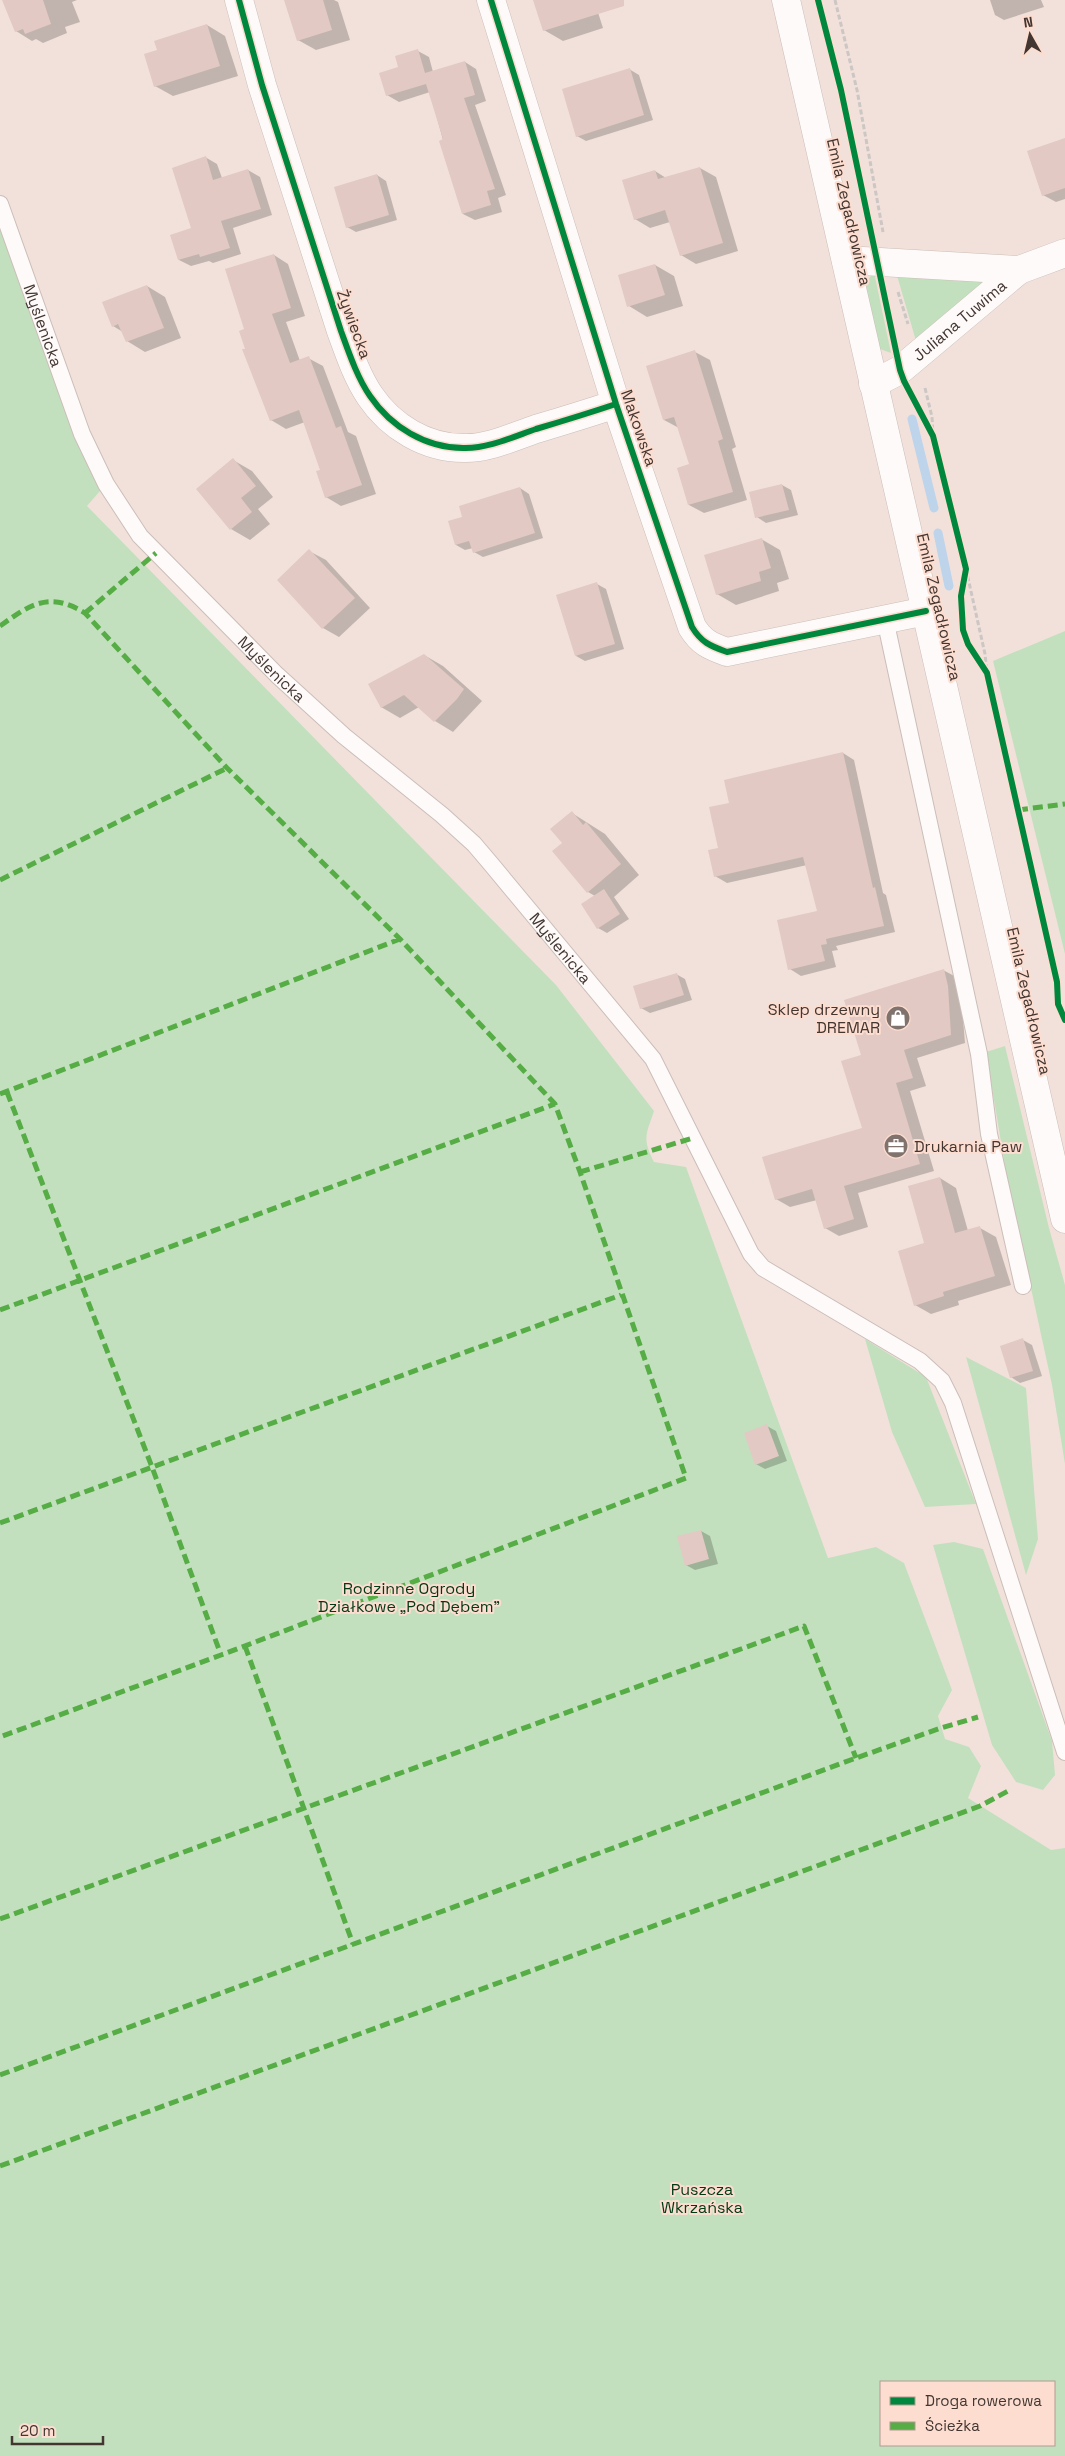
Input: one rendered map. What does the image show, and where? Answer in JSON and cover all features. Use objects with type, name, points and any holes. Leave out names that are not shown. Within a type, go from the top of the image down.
[{"type":"street","name":"Żywiecka","points":[[239,0],[262,85],[341,331],[355,368],[370,395],[382,411],[420,439],[440,446],[464,448],[490,444],[616,404]]},
{"type":"street","name":"Makowska","points":[[491,0],[616,404],[692,627],[698,637],[708,646],[727,652],[926,611]]},
{"type":"street","name":"Emila Zegadłowicza","points":[[786,0],[1065,1219]]},
{"type":"street","name":"Juliana Tuwima","points":[[873,384],[900,370],[1019,270],[1065,253]]},
{"type":"street","name":"Juliana Tuwima","points":[[846,260],[1019,270]]},
{"type":"lane","name":"Myślenicka","points":[[0,204],[82,434],[106,484],[140,536],[297,694],[344,736],[442,815],[474,844],[653,1059],[751,1254],[757,1261],[764,1268],[920,1361],[942,1380],[953,1402],[1065,1752]]},
{"type":"lane","points":[[885,620],[979,1054],[989,1134],[1023,1286]]},
{"type":"path","points":[[835,0],[857,90],[889,262],[918,355],[932,417],[933,436]]},
{"type":"path","points":[[924,419],[933,436]]},
{"type":"path","points":[[962,585],[966,569]]},
{"type":"path","points":[[966,569],[985,654],[989,683]]},
{"type":"path","points":[[976,657],[987,673]]},
{"type":"green space","name":"Rodzinne Ogrody Działkowe „Pod Dębem”","points":[[0,204],[106,484],[87,506],[556,985],[654,1111],[646,1136],[650,1154],[654,1162],[686,1167],[828,1558],[876,1547],[904,1563],[952,1690],[938,1716],[945,1739],[969,1747],[981,1766],[968,1798],[1051,1850],[1065,1848],[1065,2456],[0,2456]]},
{"type":"green space","points":[[874,272],[891,353],[880,349],[865,283]]},
{"type":"green space","points":[[896,272],[980,278],[986,282],[916,341]]},
{"type":"green space","points":[[1065,631],[1065,954],[993,661]]},
{"type":"green space","points":[[1005,1046],[1049,1228],[1065,1285],[1065,1464],[1052,1385],[1007,1178],[986,1052]]},
{"type":"green space","points":[[865,1339],[926,1377],[976,1504],[925,1507],[892,1432]]},
{"type":"green space","points":[[966,1357],[1026,1388],[1038,1539],[1026,1575]]},
{"type":"green space","points":[[954,1542],[983,1549],[1052,1741],[1055,1775],[1043,1790],[1016,1782],[992,1745],[933,1545]]},
{"type":"building","points":[[2,0],[43,0],[51,24],[25,34],[23,29],[15,32]]},
{"type":"building","points":[[284,0],[323,0],[332,30],[297,41]]},
{"type":"building","points":[[533,0],[624,0],[624,6],[543,31]]},
{"type":"building","points":[[207,24],[220,66],[154,87],[144,54],[157,50],[154,41]]},
{"type":"building","points":[[418,49],[425,73],[465,61],[475,95],[464,98],[495,189],[487,191],[491,205],[462,214],[439,141],[443,139],[426,84],[386,96],[379,73],[398,67],[395,56]]},
{"type":"building","points":[[630,68],[644,115],[576,137],[562,89]]},
{"type":"building","points":[[1065,138],[1065,188],[1042,196],[1027,151]]},
{"type":"building","points":[[206,156],[213,180],[248,169],[261,209],[221,221],[230,248],[200,257],[199,254],[178,260],[170,235],[191,228],[172,168]]},
{"type":"building","points":[[700,167],[723,243],[680,256],[665,210],[634,220],[622,180],[655,170],[658,179]]},
{"type":"building","points":[[377,174],[389,215],[346,228],[334,187]]},
{"type":"building","points":[[274,254],[291,308],[272,314],[290,363],[309,356],[336,428],[341,426],[362,485],[325,498],[316,471],[320,470],[299,410],[270,421],[242,349],[245,349],[239,331],[244,329],[225,269]]},
{"type":"building","points":[[655,264],[665,295],[627,307],[618,275]]},
{"type":"building","points":[[147,285],[164,328],[126,342],[118,324],[112,327],[102,302]]},
{"type":"building","points":[[695,350],[723,439],[718,441],[733,492],[688,505],[677,468],[689,464],[674,417],[663,420],[646,366]]},
{"type":"building","points":[[233,458],[256,486],[241,498],[252,512],[230,530],[196,489]]},
{"type":"building","points":[[782,484],[789,510],[755,518],[749,492]]},
{"type":"building","points":[[520,487],[535,533],[473,553],[469,541],[455,545],[448,521],[462,517],[459,506]]},
{"type":"building","points":[[762,538],[771,568],[759,572],[761,581],[716,595],[704,555]]},
{"type":"building","points":[[309,549],[355,598],[322,629],[277,580]]},
{"type":"building","points":[[597,582],[615,644],[575,656],[556,595]]},
{"type":"building","points":[[424,654],[464,689],[457,699],[434,722],[404,695],[381,708],[368,684]]},
{"type":"building","points":[[843,752],[873,888],[875,887],[884,926],[826,939],[827,944],[821,945],[825,961],[788,970],[777,920],[817,911],[803,857],[714,877],[708,850],[718,848],[709,807],[729,803],[724,780]]},
{"type":"building","points":[[572,811],[583,825],[586,822],[621,864],[587,893],[552,851],[562,843],[550,829]]},
{"type":"building","points":[[604,889],[620,914],[597,929],[581,904]]},
{"type":"building","points":[[944,969],[948,986],[951,1035],[904,1050],[913,1078],[896,1083],[920,1164],[844,1186],[854,1219],[824,1229],[812,1189],[775,1200],[762,1157],[862,1128],[841,1061],[861,1055],[844,1000]]},
{"type":"building","points":[[677,973],[684,995],[640,1009],[633,986]]},
{"type":"building","points":[[940,1177],[955,1233],[980,1226],[995,1276],[943,1292],[944,1296],[914,1306],[898,1251],[924,1243],[908,1186]]},
{"type":"building","points":[[1023,1338],[1033,1371],[1010,1378],[1000,1346]]},
{"type":"building","points":[[767,1424],[779,1456],[755,1465],[744,1433]]},
{"type":"building","points":[[701,1530],[709,1559],[685,1566],[677,1536]]},
{"type":"waterway","points":[[912,419],[934,508]]},
{"type":"waterway","points":[[938,533],[949,586]]},
{"type":"marked path","points":[[85,613],[156,553]]},
{"type":"marked path","points":[[0,626],[31,606],[41,603],[61,603],[85,613],[227,768],[400,939],[555,1104],[686,1478],[0,1737]]},
{"type":"marked path","points":[[0,880],[227,768]]},
{"type":"marked path","points":[[1018,810],[1065,804]]},
{"type":"marked path","points":[[0,1094],[400,939]]},
{"type":"marked path","points":[[7,1092],[152,1467],[221,1655]]},
{"type":"marked path","points":[[0,1310],[555,1104]]},
{"type":"marked path","points":[[580,1172],[693,1138]]},
{"type":"marked path","points":[[0,1523],[621,1295]]},
{"type":"marked path","points":[[0,1919],[804,1626],[856,1758]]},
{"type":"marked path","points":[[245,1646],[353,1944]]},
{"type":"marked path","points":[[0,2075],[856,1758],[978,1717]]},
{"type":"marked path","points":[[0,2166],[980,1806],[1008,1791]]},
{"type":"cycle path","points":[[239,0],[262,85],[341,331],[361,381],[370,396],[388,417],[411,434],[423,440],[449,447],[472,448],[500,442],[616,404]]},
{"type":"cycle path","points":[[491,0],[616,404],[695,632],[706,643],[727,652],[926,611]]},
{"type":"cycle path","points":[[818,0],[841,90],[900,370],[933,436],[966,569],[961,596],[963,630],[968,644],[987,673],[1057,982],[1058,1004],[1065,1020]]},
{"type":"place","name":"Sklep drzewny DREMAR","points":[[898,1018]]},
{"type":"place","name":"Drukarnia Paw","points":[[896,1146]]},
{"type":"park label","name":"Puszcza Wkrzańska","points":[[702,2198]]}]
